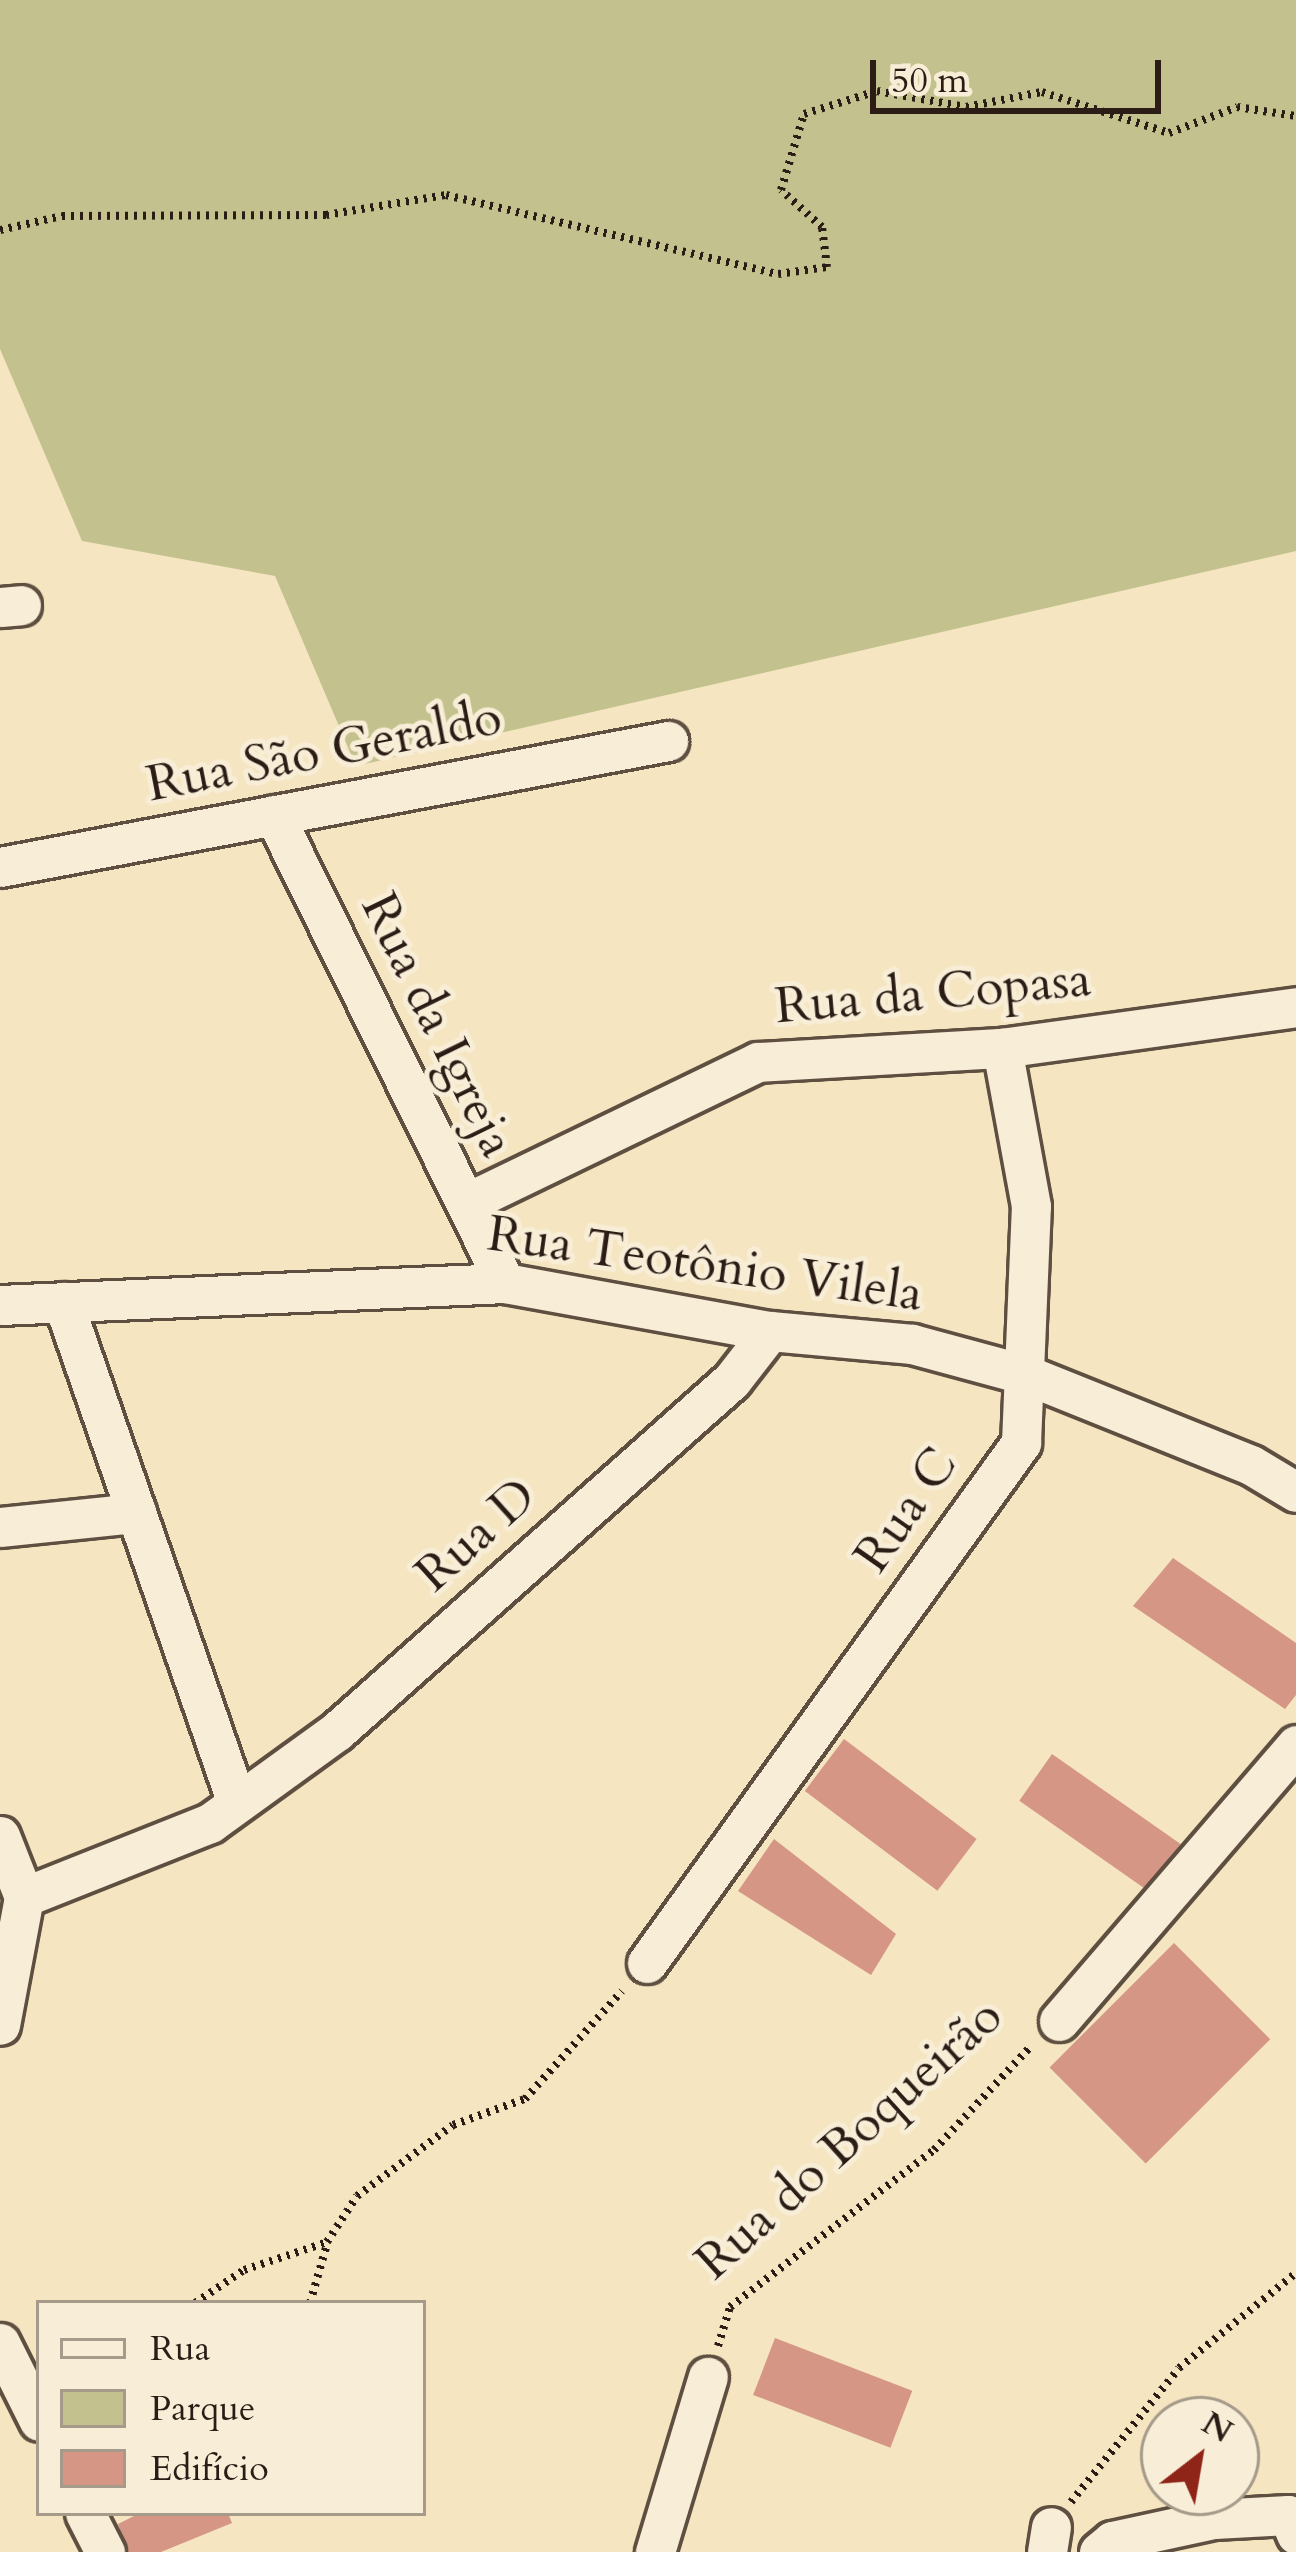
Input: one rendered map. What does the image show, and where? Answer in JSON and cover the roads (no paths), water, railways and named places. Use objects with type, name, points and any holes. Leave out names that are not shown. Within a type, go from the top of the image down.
[{"type":"street","name":"Rua São Geraldo","points":[[0,867],[668,741]]},
{"type":"street","name":"Rua da Igreja","points":[[274,815],[506,1283]]},
{"type":"street","name":"Rua da Copasa","points":[[466,1202],[758,1062],[1001,1048],[1296,1006]]},
{"type":"street","name":"Rua C","points":[[647,1963],[1021,1443],[1031,1207],[1001,1048]]},
{"type":"street","name":"Rua Teotônio Vilela","points":[[0,1305],[506,1283],[770,1330],[912,1344],[1027,1375],[1250,1465],[1296,1492]]},
{"type":"street","points":[[63,1302],[237,1804]]},
{"type":"street","name":"Rua D","points":[[25,1897],[210,1823],[337,1731],[731,1380],[770,1330]]},
{"type":"street","points":[[0,1527],[136,1514]]},
{"type":"street","name":"Rua do Boqueirão","points":[[1059,2021],[1296,1745]]},
{"type":"street","points":[[0,1836],[25,1897],[0,2025]]},
{"type":"street","points":[[0,2343],[36,2415]]},
{"type":"street","points":[[656,2552],[709,2377]]},
{"type":"street","points":[[87,2516],[105,2552]]},
{"type":"street","points":[[1099,2552],[1112,2541],[1214,2519],[1288,2516],[1296,2534]]}]
